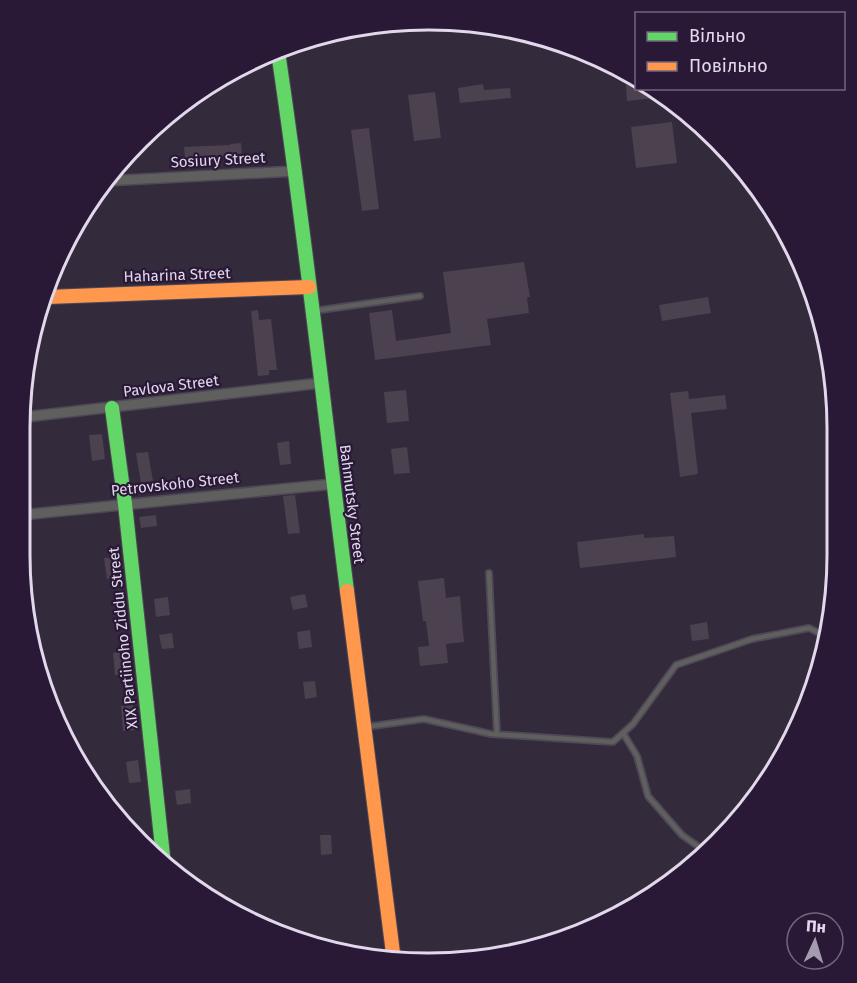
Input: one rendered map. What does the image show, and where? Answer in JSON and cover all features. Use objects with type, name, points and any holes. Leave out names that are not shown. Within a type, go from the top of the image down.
[{"type":"main road","name":"Bahmutsky Street","points":[[279,59],[296,171],[320,383],[393,951]]},
{"type":"main road","name":"Haharina Street","points":[[52,297],[309,287]]},
{"type":"main road","name":"XIX Partiinoho Ziddu Street","points":[[112,408],[125,504],[162,851]]},
{"type":"street","name":"Sosiury Street","points":[[117,180],[296,171]]},
{"type":"street","name":"Pavlova Street","points":[[30,416],[320,383]]},
{"type":"street","name":"Petrovskoho Street","points":[[30,514],[333,484]]},
{"type":"lane","points":[[312,311],[420,296]]},
{"type":"lane","points":[[489,573],[496,734]]},
{"type":"lane","points":[[365,727],[424,719],[496,734],[613,742],[633,724],[676,665],[752,639],[809,628],[819,633]]},
{"type":"lane","points":[[623,733],[637,756],[648,796],[682,835],[699,847]]},
{"type":"building","points":[[483,84],[484,90],[510,88],[511,98],[460,103],[458,88]]},
{"type":"building","points":[[626,85],[630,85],[635,90],[652,98],[627,101]]},
{"type":"building","points":[[435,92],[441,138],[414,141],[408,95]]},
{"type":"building","points":[[672,122],[677,163],[636,168],[631,127]]},
{"type":"building","points":[[369,128],[379,209],[362,211],[351,130]]},
{"type":"building","points":[[241,143],[242,156],[185,158],[184,147]]},
{"type":"building","points":[[524,262],[530,297],[527,297],[529,313],[487,319],[491,345],[375,360],[369,313],[392,310],[396,341],[451,333],[443,272]]},
{"type":"building","points":[[708,297],[711,313],[662,321],[659,305]]},
{"type":"building","points":[[258,310],[259,320],[271,319],[277,370],[269,370],[269,375],[258,376],[251,311]]},
{"type":"building","points":[[406,390],[409,421],[387,423],[384,392]]},
{"type":"building","points":[[688,391],[689,399],[725,395],[727,409],[691,413],[698,474],[680,477],[670,393]]},
{"type":"building","points":[[102,434],[105,459],[92,461],[89,435]]},
{"type":"building","points":[[289,441],[291,464],[280,465],[277,443]]},
{"type":"building","points":[[407,447],[410,473],[394,474],[391,449]]},
{"type":"building","points":[[148,452],[153,481],[141,483],[136,453]]},
{"type":"building","points":[[295,495],[300,533],[288,534],[283,496]]},
{"type":"building","points":[[156,515],[157,526],[141,528],[139,517]]},
{"type":"building","points":[[644,534],[644,538],[674,536],[676,557],[580,568],[577,542]]},
{"type":"building","points":[[116,557],[118,578],[107,579],[104,558]]},
{"type":"building","points":[[444,578],[446,598],[460,596],[464,642],[446,644],[448,663],[420,666],[418,647],[429,646],[418,581]]},
{"type":"building","points":[[305,594],[308,607],[293,610],[290,597]]},
{"type":"building","points":[[168,597],[170,615],[156,617],[154,599]]},
{"type":"building","points":[[707,622],[709,639],[692,641],[690,625]]},
{"type":"building","points":[[310,630],[312,647],[299,649],[297,632]]},
{"type":"building","points":[[172,633],[174,648],[162,649],[159,635]]},
{"type":"building","points":[[126,651],[128,674],[115,675],[113,653]]},
{"type":"building","points":[[315,681],[317,697],[305,699],[303,682]]},
{"type":"building","points":[[133,705],[135,730],[123,731],[121,706]]},
{"type":"building","points":[[138,760],[141,782],[129,783],[126,762]]},
{"type":"building","points":[[190,789],[191,803],[177,805],[175,791]]},
{"type":"building","points":[[320,835],[331,835],[332,854],[321,855]]},
{"type":"traffic: fast","points":[[279,59],[306,254],[347,591]]},
{"type":"traffic: fast","points":[[112,408],[125,504],[162,851]]},
{"type":"traffic: slow","points":[[52,297],[309,287]]},
{"type":"traffic: slow","points":[[347,591],[393,951]]}]
